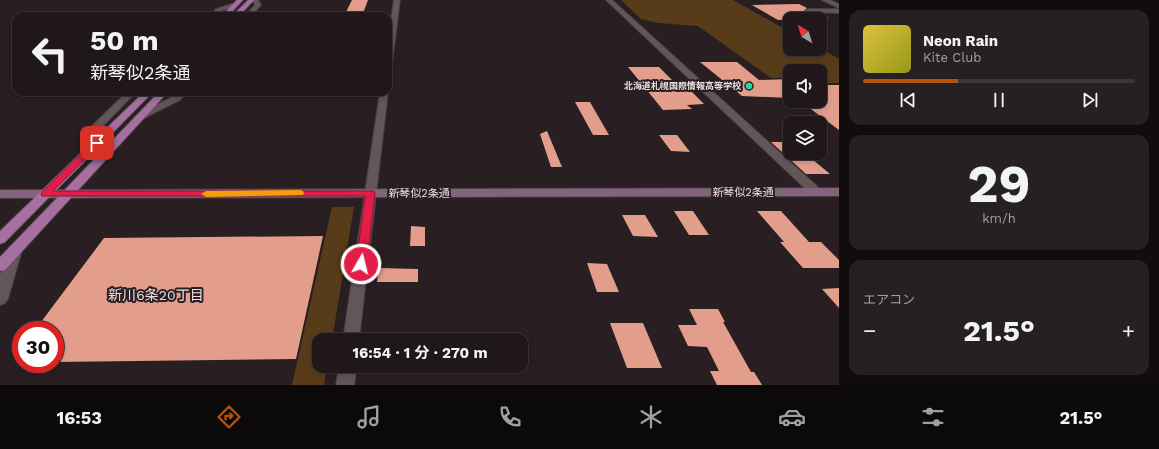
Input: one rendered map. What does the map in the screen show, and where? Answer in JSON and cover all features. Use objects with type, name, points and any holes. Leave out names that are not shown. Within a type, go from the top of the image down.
[{"type":"main road","points":[[228,12],[240,0]]},
{"type":"main road","points":[[240,12],[251,0]]},
{"type":"main road","points":[[0,239],[145,96]]},
{"type":"main road","points":[[0,266],[160,96]]},
{"type":"street","points":[[252,12],[258,5],[255,0]]},
{"type":"street","points":[[392,36],[397,0]]},
{"type":"street","points":[[609,0],[816,192]]},
{"type":"street","points":[[825,0],[839,6]]},
{"type":"street","points":[[216,12],[235,5]]},
{"type":"street","points":[[808,11],[839,11]]},
{"type":"street","points":[[97,143],[96,127],[128,96]]},
{"type":"street","points":[[141,116],[179,96]]},
{"type":"street","points":[[352,333],[383,96]]},
{"type":"street","name":"新琴似2条通","points":[[0,194],[839,192]]},
{"type":"street","points":[[0,299],[15,250]]},
{"type":"street","points":[[346,385],[347,373]]},
{"type":"shaded area","points":[[621,0],[733,0],[783,28],[783,56],[827,56],[827,52],[839,59],[839,83],[827,83],[827,64],[783,64],[783,78],[771,78],[698,26],[658,23],[641,19]]},
{"type":"shaded area","points":[[332,207],[354,207],[333,333],[312,333],[312,373],[326,373],[324,385],[292,385]]},
{"type":"building","points":[[352,0],[368,0],[364,12],[346,12]]},
{"type":"building","points":[[799,4],[807,8],[804,12],[783,12],[783,20],[778,20],[752,5]]},
{"type":"building","points":[[700,62],[737,62],[759,80],[783,79],[783,98],[742,96]]},
{"type":"building","points":[[628,67],[659,67],[674,82],[682,82],[704,104],[687,105],[692,109],[663,110]]},
{"type":"building","points":[[827,85],[839,85],[839,130],[827,121],[827,116],[820,116],[809,108],[827,108]]},
{"type":"building","points":[[575,102],[590,102],[609,135],[593,135]]},
{"type":"building","points":[[547,131],[562,167],[551,167],[540,134]]},
{"type":"building","points":[[659,135],[677,135],[690,152],[671,151]]},
{"type":"building","points":[[771,142],[783,142],[783,153]]},
{"type":"building","points":[[791,160],[813,160],[830,174],[806,174]]},
{"type":"building","points":[[674,211],[693,211],[709,235],[689,235]]},
{"type":"building","points":[[757,211],[781,211],[809,242],[821,242],[839,260],[839,268],[803,268],[780,242],[784,242]]},
{"type":"building","points":[[622,215],[645,215],[658,237],[633,236]]},
{"type":"building","points":[[411,226],[425,227],[425,246],[410,246]]},
{"type":"building","points":[[323,236],[296,359],[64,362],[64,321],[42,321],[104,238]]},
{"type":"building","points":[[587,263],[607,264],[619,292],[597,292]]},
{"type":"building","points":[[379,268],[418,269],[418,282],[377,282]]},
{"type":"building","points":[[839,288],[839,308],[822,289]]},
{"type":"building","points":[[689,309],[718,309],[725,322],[723,322],[751,372],[754,372],[762,385],[717,385],[710,371],[719,371],[707,347],[688,346],[678,325],[697,325]]},
{"type":"building","points":[[610,323],[643,323],[662,368],[627,368]]},
{"type":"slow traffic","points":[[206,194],[300,193]]},
{"type":"place","name":"北海道札幌国際情報高等学校","points":[[749,86]]},
{"type":"district","name":"新川6条20丁目","points":[[156,295]]},
{"type":"route","points":[[97,143],[45,194],[370,193],[361,264]]}]
